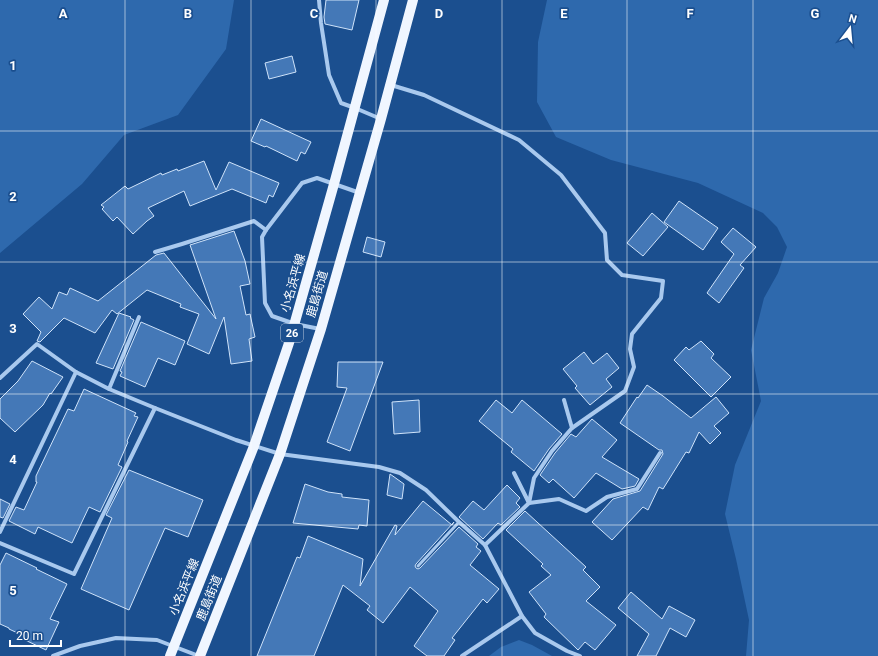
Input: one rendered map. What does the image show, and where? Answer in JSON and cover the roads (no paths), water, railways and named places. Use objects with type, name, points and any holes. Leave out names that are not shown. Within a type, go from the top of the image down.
[{"type":"main road","name":"小名浜平線","points":[[170,656],[254,446],[289,343],[384,0]]},
{"type":"main road","name":"鹿島街道","points":[[200,656],[280,454],[321,329],[381,119],[413,0]]},
{"type":"street","points":[[319,0],[329,75],[341,103],[381,119]]},
{"type":"street","points":[[390,85],[424,95],[520,140],[561,176],[605,233],[607,260],[622,275],[663,281],[661,298],[632,334],[630,349],[634,367],[625,391],[572,428],[552,451],[534,478],[528,503],[485,545]]},
{"type":"street","points":[[321,329],[294,324],[272,316],[265,303],[262,237],[302,183],[317,178],[360,193]]},
{"type":"street","points":[[155,252],[254,221],[266,230]]},
{"type":"street","points":[[109,389],[139,317]]},
{"type":"street","points":[[0,378],[37,344],[76,372],[109,389],[254,446],[280,454],[379,467],[400,472],[426,490],[458,522],[485,545],[522,616],[535,633],[567,651],[580,656]]},
{"type":"street","points":[[0,532],[76,372]]},
{"type":"street","points":[[564,400],[572,428]]},
{"type":"street","points":[[0,543],[74,574],[155,408]]},
{"type":"street","points":[[528,503],[558,499],[586,511],[607,497],[637,489],[660,453]]},
{"type":"street","points":[[514,473],[528,503]]},
{"type":"street","points":[[462,656],[522,616]]},
{"type":"street","points":[[53,656],[80,646],[116,638],[157,640],[200,656]]},
{"type":"lane","points":[[418,566],[458,522]]}]
